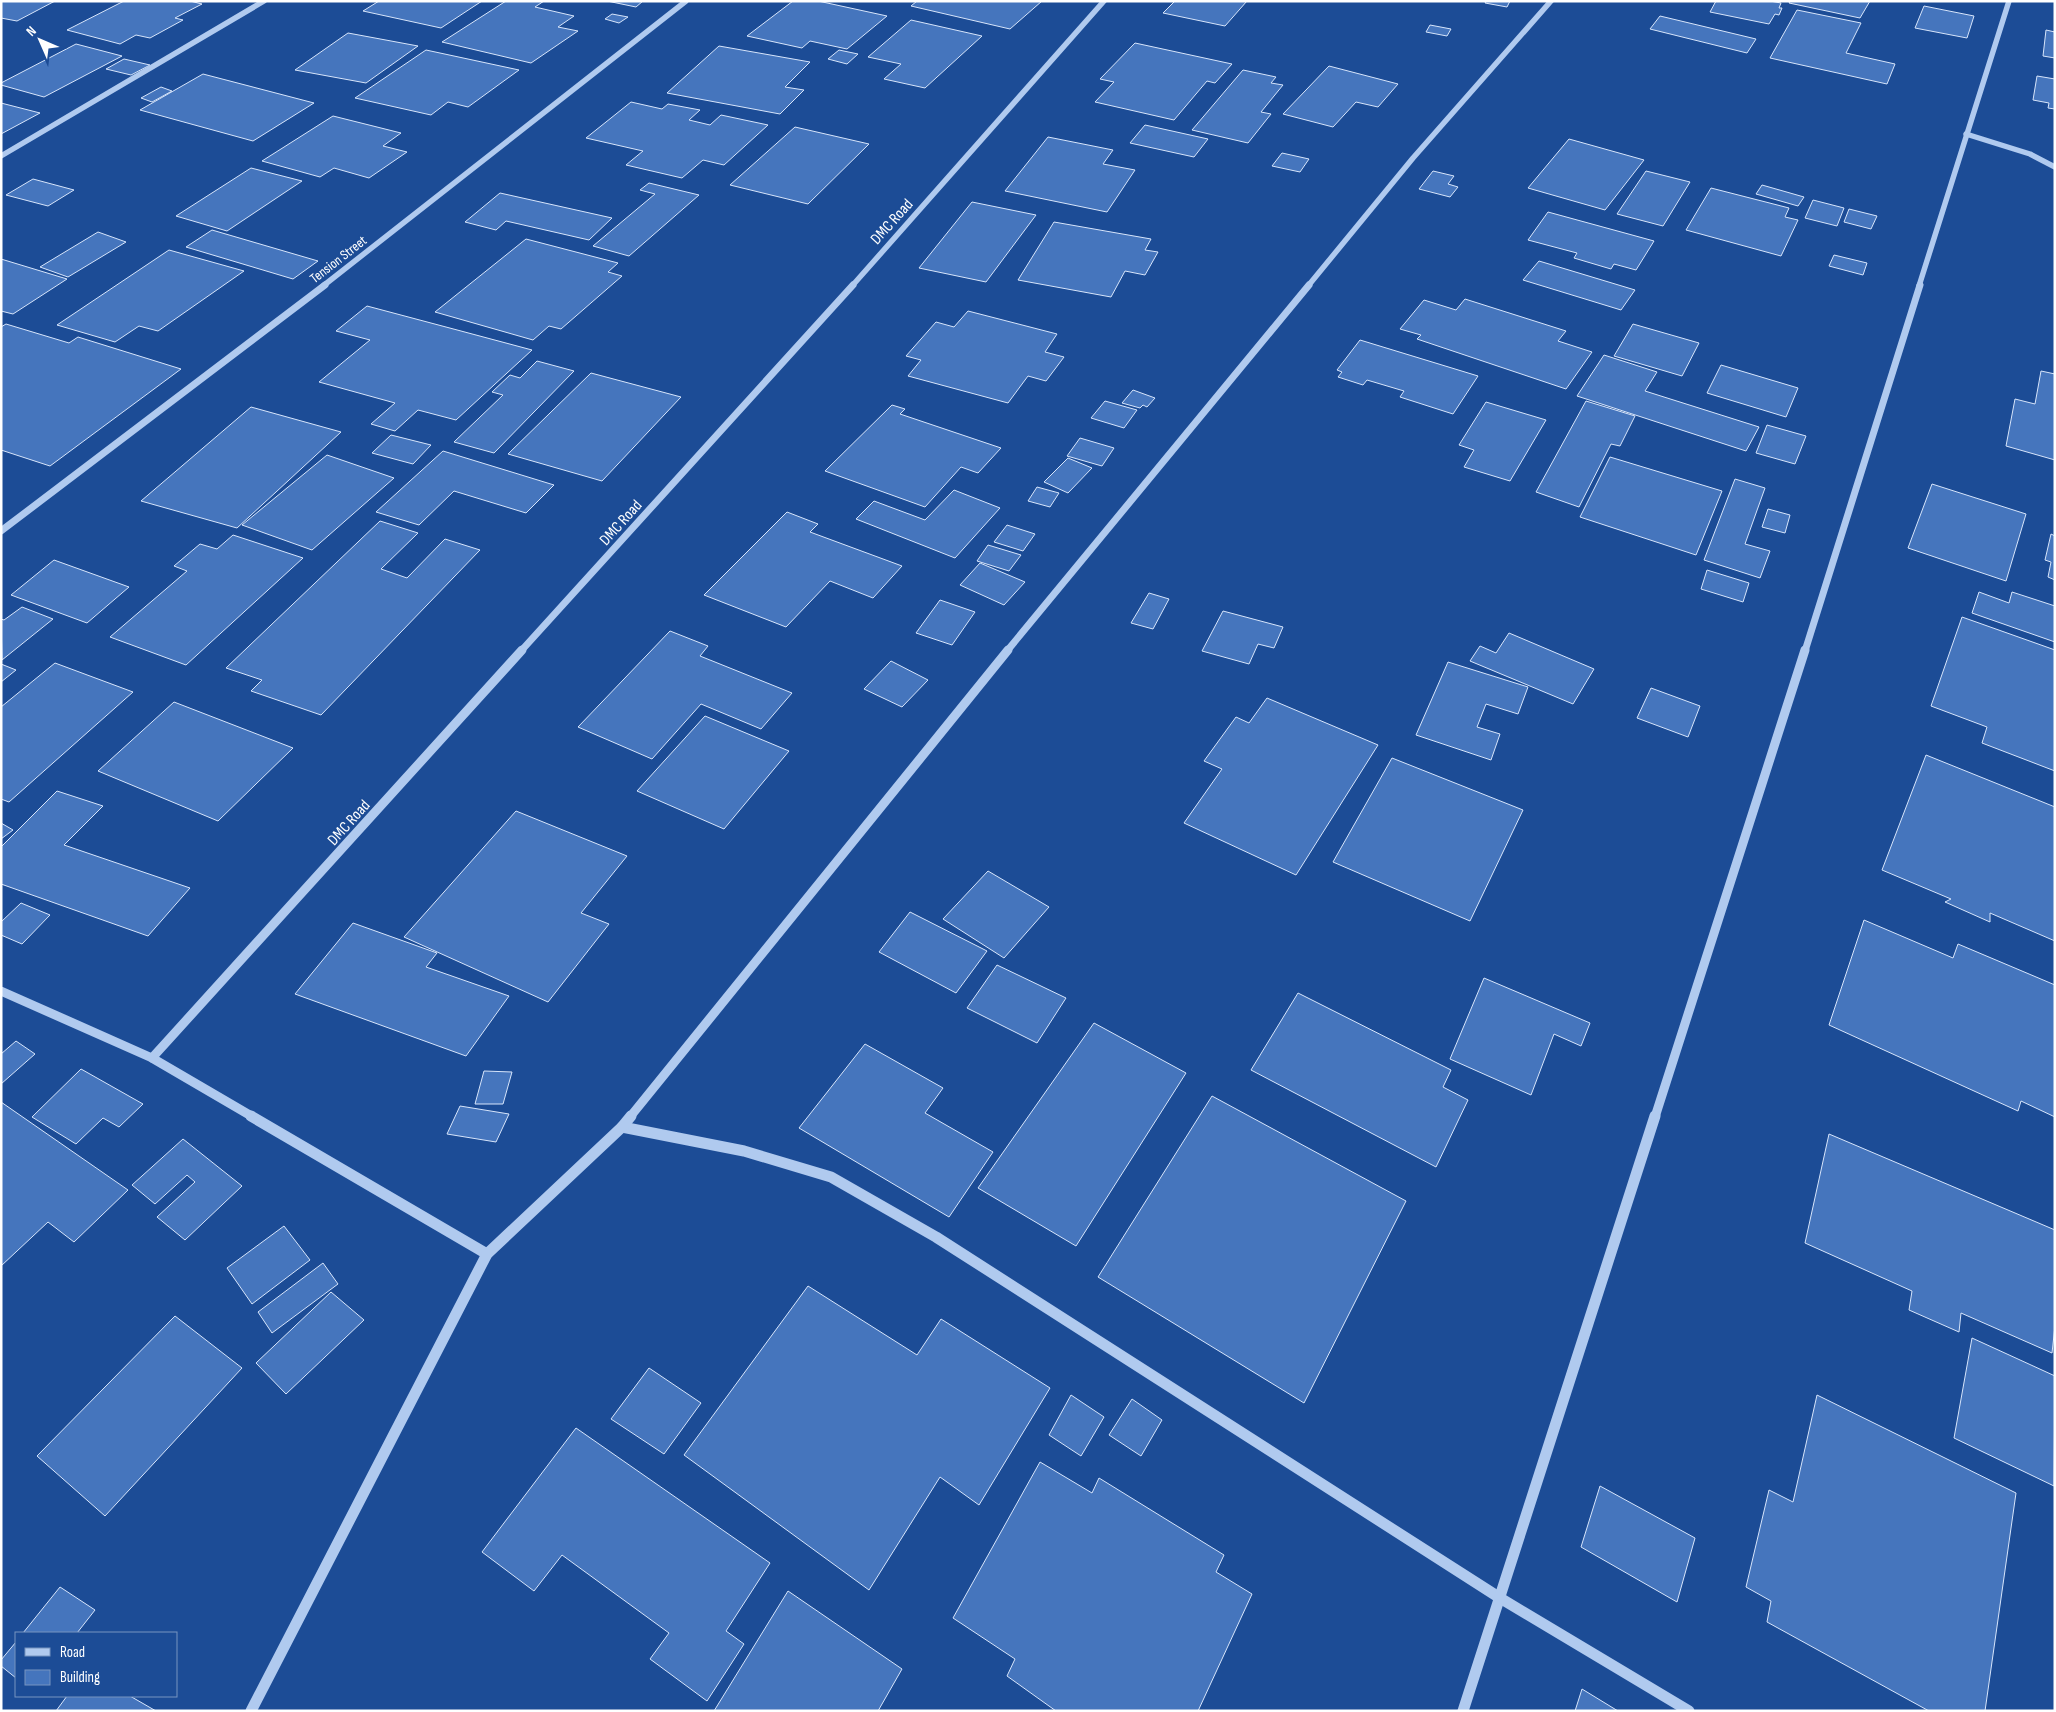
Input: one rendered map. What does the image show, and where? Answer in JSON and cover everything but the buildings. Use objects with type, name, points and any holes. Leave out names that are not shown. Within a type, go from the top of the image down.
[{"type":"street","points":[[1,156],[264,1]]},
{"type":"street","name":"Tension Street","points":[[1,531],[308,298],[686,1]]},
{"type":"street","name":"DMC Road","points":[[152,1058],[821,321],[1104,1]]},
{"type":"street","points":[[251,1711],[487,1254],[622,1127],[898,784],[1412,158],[1551,1]]},
{"type":"street","points":[[1463,1711],[1780,730],[2009,1]]},
{"type":"street","points":[[1966,134],[2030,154],[2055,167]]},
{"type":"street","points":[[1,991],[152,1058],[487,1254]]},
{"type":"street","points":[[622,1127],[744,1151],[831,1177],[936,1237],[1500,1598],[1689,1711]]}]
